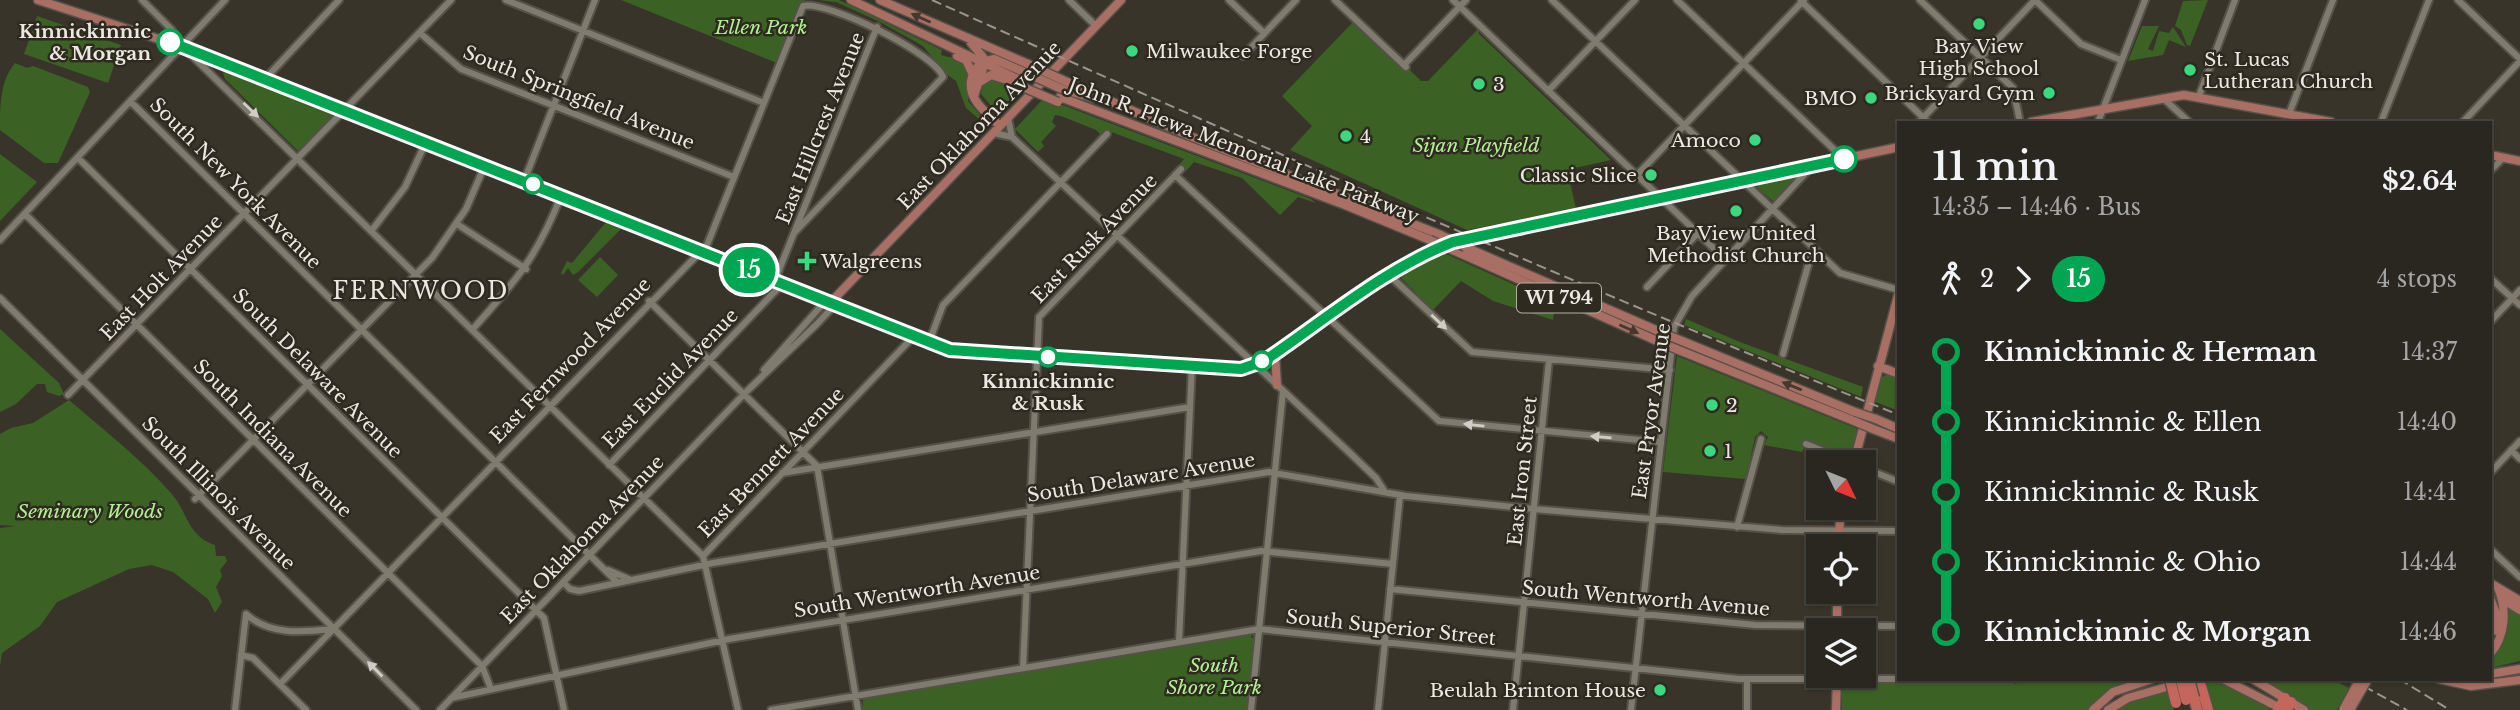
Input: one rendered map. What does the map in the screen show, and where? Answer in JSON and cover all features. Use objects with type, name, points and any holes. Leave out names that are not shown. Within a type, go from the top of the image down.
[{"type":"highway","points":[[2172,681],[2188,703],[2197,710]]},
{"type":"highway","points":[[2182,681],[2188,703]]},
{"type":"highway","points":[[2188,703],[2189,681]]},
{"type":"highway","points":[[2188,703],[2197,681]]},
{"type":"highway","points":[[2188,703],[2208,710]]},
{"type":"main road","points":[[38,0],[57,7],[68,7]]},
{"type":"main road","points":[[58,0],[68,7],[223,62],[955,351],[1241,369],[1256,365],[1275,354],[1428,252],[1476,234],[1897,147]]},
{"type":"main road","name":"John R. Plewa Memorial Lake Parkway","points":[[852,0],[983,63],[1023,75],[1062,93],[1106,100],[1441,236],[1665,334],[1897,428]]},
{"type":"main road","name":"John R. Plewa Memorial Lake Parkway","points":[[880,0],[961,36],[1023,75],[1110,117],[1345,205],[1664,344],[1897,438]]},
{"type":"main road","name":"East Oklahoma Avenue","points":[[831,302],[1121,0]]},
{"type":"main road","points":[[890,19],[966,61],[973,75]]},
{"type":"main road","points":[[961,36],[979,49],[983,63],[974,96]]},
{"type":"main road","points":[[983,63],[973,75],[970,88],[979,107],[997,130]]},
{"type":"main road","points":[[976,85],[991,75],[1023,75]]},
{"type":"main road","points":[[2037,121],[2162,99],[2199,96],[2326,121]]},
{"type":"main road","points":[[2492,155],[2520,161]]},
{"type":"main road","points":[[1855,450],[1897,298]]},
{"type":"main road","points":[[1275,354],[1280,388]]},
{"type":"main road","points":[[1878,366],[1897,373]]},
{"type":"main road","points":[[1838,531],[1839,520]]},
{"type":"main road","points":[[2492,590],[2520,610]]},
{"type":"main road","points":[[2492,590],[2520,601]]},
{"type":"main road","points":[[2492,590],[2498,625],[2492,640]]},
{"type":"main road","points":[[2492,651],[2502,634],[2504,600]]},
{"type":"main road","points":[[2492,674],[2520,668]]},
{"type":"main road","points":[[2448,681],[2471,686],[2520,680]]},
{"type":"main road","points":[[2093,710],[2113,692],[2146,681]]},
{"type":"main road","points":[[2108,710],[2128,698],[2191,681]]},
{"type":"main road","points":[[2228,681],[2284,706],[2304,710]]},
{"type":"main road","points":[[2255,681],[2284,706]]},
{"type":"main road","points":[[2343,710],[2359,681]]},
{"type":"main road","points":[[2350,710],[2367,681]]},
{"type":"main road","points":[[1836,688],[1836,710]]},
{"type":"street","points":[[142,0],[171,29],[183,47],[299,157],[703,556]]},
{"type":"street","points":[[0,240],[225,0]]},
{"type":"street","points":[[265,79],[339,0]]},
{"type":"street","name":"East Holt Avenue","points":[[68,395],[451,0]]},
{"type":"street","points":[[506,0],[764,103]]},
{"type":"street","points":[[524,181],[595,0]]},
{"type":"street","points":[[1069,0],[1096,26]]},
{"type":"street","points":[[1229,0],[1265,33]]},
{"type":"street","points":[[1243,56],[1296,0]]},
{"type":"street","points":[[1335,0],[1405,66],[1466,0]]},
{"type":"street","points":[[1453,0],[1726,260]]},
{"type":"street","points":[[1552,0],[1844,276],[1897,290]]},
{"type":"street","points":[[1548,90],[1634,0]]},
{"type":"street","points":[[1677,0],[1844,159]]},
{"type":"street","points":[[1920,0],[2013,88],[2020,121]]},
{"type":"street","points":[[1637,175],[1802,1],[1923,121],[2035,0],[2081,44],[2121,60]]},
{"type":"street","points":[[2098,121],[2145,0]]},
{"type":"street","points":[[2199,96],[2235,0]]},
{"type":"street","points":[[2288,114],[2333,0]]},
{"type":"street","points":[[2381,121],[2429,0]]},
{"type":"street","points":[[2458,0],[2520,60],[2464,121]]},
{"type":"street","name":"East Fernwood Avenue","points":[[280,684],[706,245],[803,6],[810,3],[834,7],[877,27]]},
{"type":"street","points":[[794,233],[943,77],[922,53],[877,27]]},
{"type":"street","name":"East Hillcrest Avenue","points":[[779,282],[794,233],[877,27]]},
{"type":"street","name":"South Springfield Avenue","points":[[420,33],[461,69],[734,177]]},
{"type":"street","points":[[220,81],[223,62]]},
{"type":"street","points":[[2162,99],[2188,121]]},
{"type":"street","name":"South New York Avenue","points":[[131,102],[618,583]]},
{"type":"street","points":[[1008,118],[1012,136]]},
{"type":"street","points":[[997,130],[1012,136],[1376,478],[1385,492]]},
{"type":"street","points":[[929,342],[943,305],[1107,134]]},
{"type":"street","points":[[372,230],[405,187],[426,142]]},
{"type":"street","name":"South Delaware Avenue","points":[[78,158],[536,610]]},
{"type":"street","points":[[2492,169],[2503,158]]},
{"type":"street","points":[[197,497],[360,328],[432,258],[457,224],[485,166]]},
{"type":"street","name":"East Pryor Avenue","points":[[1631,710],[1674,327],[1682,310],[1812,166]]},
{"type":"street","name":"East Rusk Avenue","points":[[1023,668],[1039,317],[1181,169]]},
{"type":"street","points":[[1175,175],[1439,421],[1661,442]]},
{"type":"street","points":[[472,330],[526,269],[546,234],[561,195]]},
{"type":"street","name":"South Indiana Avenue","points":[[25,214],[482,666],[491,689]]},
{"type":"street","points":[[457,224],[526,269]]},
{"type":"street","points":[[1647,287],[1698,233]]},
{"type":"street","points":[[1783,354],[1813,248]]},
{"type":"street","points":[[1390,275],[1472,352],[1670,370]]},
{"type":"street","points":[[2492,280],[2520,305]]},
{"type":"street","name":"East Euclid Avenue","points":[[609,465],[709,361],[779,282]]},
{"type":"street","points":[[2492,320],[2520,290]]},
{"type":"street","name":"South Illinois Avenue","points":[[0,298],[197,497],[416,710]]},
{"type":"street","points":[[649,301],[709,361],[745,392],[818,469],[858,710]]},
{"type":"street","name":"East Oklahoma Avenue","points":[[440,710],[745,392],[817,324],[830,310],[831,302]]},
{"type":"street","name":"East Bennett Avenue","points":[[738,710],[707,564],[703,556],[914,336]]},
{"type":"street","name":"East Iron Street","points":[[1513,710],[1549,360]]},
{"type":"street","points":[[1179,642],[1192,366]]},
{"type":"street","points":[[1251,710],[1280,388]]},
{"type":"street","points":[[782,473],[1190,407]]},
{"type":"street","points":[[1737,527],[1761,439]]},
{"type":"street","points":[[2492,471],[2520,440]]},
{"type":"street","points":[[1806,444],[1821,450]]},
{"type":"street","points":[[2511,450],[2520,459]]},
{"type":"street","points":[[1876,472],[1897,480]]},
{"type":"street","name":"South Delaware Avenue","points":[[563,582],[574,591],[707,564],[1274,473],[1400,495],[1534,509],[1737,527],[1897,531]]},
{"type":"street","points":[[1378,710],[1400,495]]},
{"type":"street","name":"South Wentworth Avenue","points":[[451,698],[723,640],[1267,551],[1393,564]]},
{"type":"street","points":[[2492,551],[2520,577]]},
{"type":"street","points":[[605,569],[632,580]]},
{"type":"street","name":"South Wentworth Avenue","points":[[1390,589],[1755,625],[1806,627]]},
{"type":"street","points":[[536,610],[544,618],[564,710]]},
{"type":"street","points":[[235,710],[246,614],[263,625],[281,630],[334,629]]},
{"type":"street","name":"South Wentworth Avenue","points":[[1876,627],[1897,626]]},
{"type":"street","name":"South Superior Street","points":[[771,710],[1259,629],[1747,678],[1806,677]]},
{"type":"street","points":[[241,655],[253,658],[306,710]]},
{"type":"street","points":[[1746,710],[1747,678]]},
{"type":"street","name":"South Superior Street","points":[[1876,678],[1897,678]]},
{"type":"green space","name":"Ellen Park","points":[[621,0],[805,0],[799,8],[777,63]]},
{"type":"green space","points":[[818,0],[839,0],[942,50],[941,55],[961,60],[968,72],[968,101],[986,125],[966,108],[956,81],[946,74],[923,46],[836,2]]},
{"type":"green space","points":[[2208,0],[2190,46],[2187,45],[2181,30],[2175,26],[2183,1]]},
{"type":"green space","points":[[37,16],[121,45],[108,83],[24,54]]},
{"type":"green space","name":"Sijan Playfield","points":[[1353,22],[1406,71],[1410,70],[1421,81],[1428,81],[1478,29],[1479,34],[1611,160],[1570,169],[1568,173],[1576,209],[1467,230],[1290,150],[1312,126],[1282,96]]},
{"type":"green space","points":[[2142,26],[2159,26],[2148,49],[2153,51],[2159,31],[2169,33],[2173,27],[2186,47],[2169,40],[2163,55],[2128,61]]},
{"type":"green space","points":[[15,63],[27,68],[33,66],[88,87],[90,92],[58,163],[44,163],[0,130],[4,86]]},
{"type":"green space","points":[[227,69],[332,111],[334,115],[298,151],[225,79],[223,73]]},
{"type":"green space","points":[[996,78],[1022,88],[997,113],[981,94],[983,83]]},
{"type":"green space","points":[[1044,98],[1316,203],[1298,197],[1280,215],[1242,178],[1194,162],[1186,171],[1179,165],[1184,159],[1106,130],[1101,135],[1096,130],[1061,116],[1055,115],[1052,122],[1056,126],[1041,142],[1044,146],[1038,152],[1015,129]]},
{"type":"green space","points":[[0,154],[37,182],[0,221]]},
{"type":"green space","points":[[1794,176],[1797,178],[1774,202],[1757,188],[1759,183]]},
{"type":"green space","points":[[606,222],[621,229],[578,272],[573,275],[568,268],[563,275],[561,273],[567,261],[572,263]]},
{"type":"green space","points":[[1444,253],[1555,303],[1553,320],[1493,301],[1461,281],[1433,310],[1400,277],[1427,259]]},
{"type":"green space","points":[[600,257],[618,275],[597,297],[578,280]]},
{"type":"green space","points":[[1686,319],[1740,342],[1863,387],[1861,397],[1684,325]]},
{"type":"green space","points":[[0,329],[59,383],[64,394],[59,396],[47,392],[45,384],[37,384],[16,404],[0,412]]},
{"type":"green space","points":[[1677,356],[1858,429],[1853,450],[1830,450],[1808,441],[1802,452],[1764,445],[1768,437],[1761,431],[1755,437],[1746,479],[1663,472]]},
{"type":"green space","points":[[1888,374],[1897,378],[1897,410],[1873,401],[1880,378]]},
{"type":"green space","name":"Seminary Woods","points":[[69,400],[147,468],[177,500],[193,530],[215,545],[216,556],[225,556],[227,561],[220,570],[222,576],[216,587],[222,602],[215,613],[208,599],[173,572],[152,565],[129,569],[57,602],[40,626],[2,653],[0,666],[0,528],[16,526],[0,525],[0,434],[11,428],[33,423]]},
{"type":"green space","points":[[2507,606],[2520,613],[2520,661],[2494,667],[2520,665],[2492,670],[2492,656],[2497,651]]},
{"type":"green space","name":"South Shore Park","points":[[1250,635],[1254,640],[1247,710],[862,710],[863,699]]},
{"type":"green space","points":[[2134,681],[2118,687],[2090,710],[1842,710],[1842,688],[1876,688],[1876,683]]},
{"type":"green space","points":[[2263,681],[2336,681],[2349,688],[2337,710],[2310,710]]},
{"type":"green space","points":[[2203,682],[2220,683],[2240,689],[2257,698],[2270,710],[2211,710]]},
{"type":"green space","points":[[2169,691],[2174,710],[2116,710],[2132,701]]},
{"type":"railway","points":[[932,0],[1414,212],[1897,414]]},
{"type":"railway","points":[[2355,681],[2407,710]]},
{"type":"railway","points":[[2402,681],[2450,710]]},
{"type":"bus line","name":"15","points":[[170,42],[955,351],[1241,369],[1264,361],[1390,275],[1428,252],[1453,242],[1476,234],[1844,159]]},
{"type":"place","name":"Bay View High School","points":[[1979,24]]},
{"type":"place","name":"Kinnickinnic & Morgan","points":[[170,42]]},
{"type":"place","name":"Milwaukee Forge","points":[[1132,51]]},
{"type":"place","name":"St. Lucas Lutheran Church","points":[[2190,70]]},
{"type":"place","name":"3","points":[[1479,84]]},
{"type":"place","name":"Brickyard Gym","points":[[2049,93]]},
{"type":"place","name":"BMO","points":[[1871,98]]},
{"type":"place","name":"4","points":[[1346,136]]},
{"type":"place","name":"Amoco","points":[[1755,140]]},
{"type":"place","name":"Classic Slice","points":[[1651,175]]},
{"type":"place","name":"Bay View United Methodist Church","points":[[1736,211]]},
{"type":"place","name":"Walgreens","points":[[807,261]]},
{"type":"place","name":"Kinnickinnic & Rusk","points":[[1048,357]]},
{"type":"place","name":"2","points":[[1712,405]]},
{"type":"place","name":"1","points":[[1710,451]]},
{"type":"place","name":"Beulah Brinton House","points":[[1660,690]]},
{"type":"district","name":"FERNWOOD","points":[[421,291]]}]
